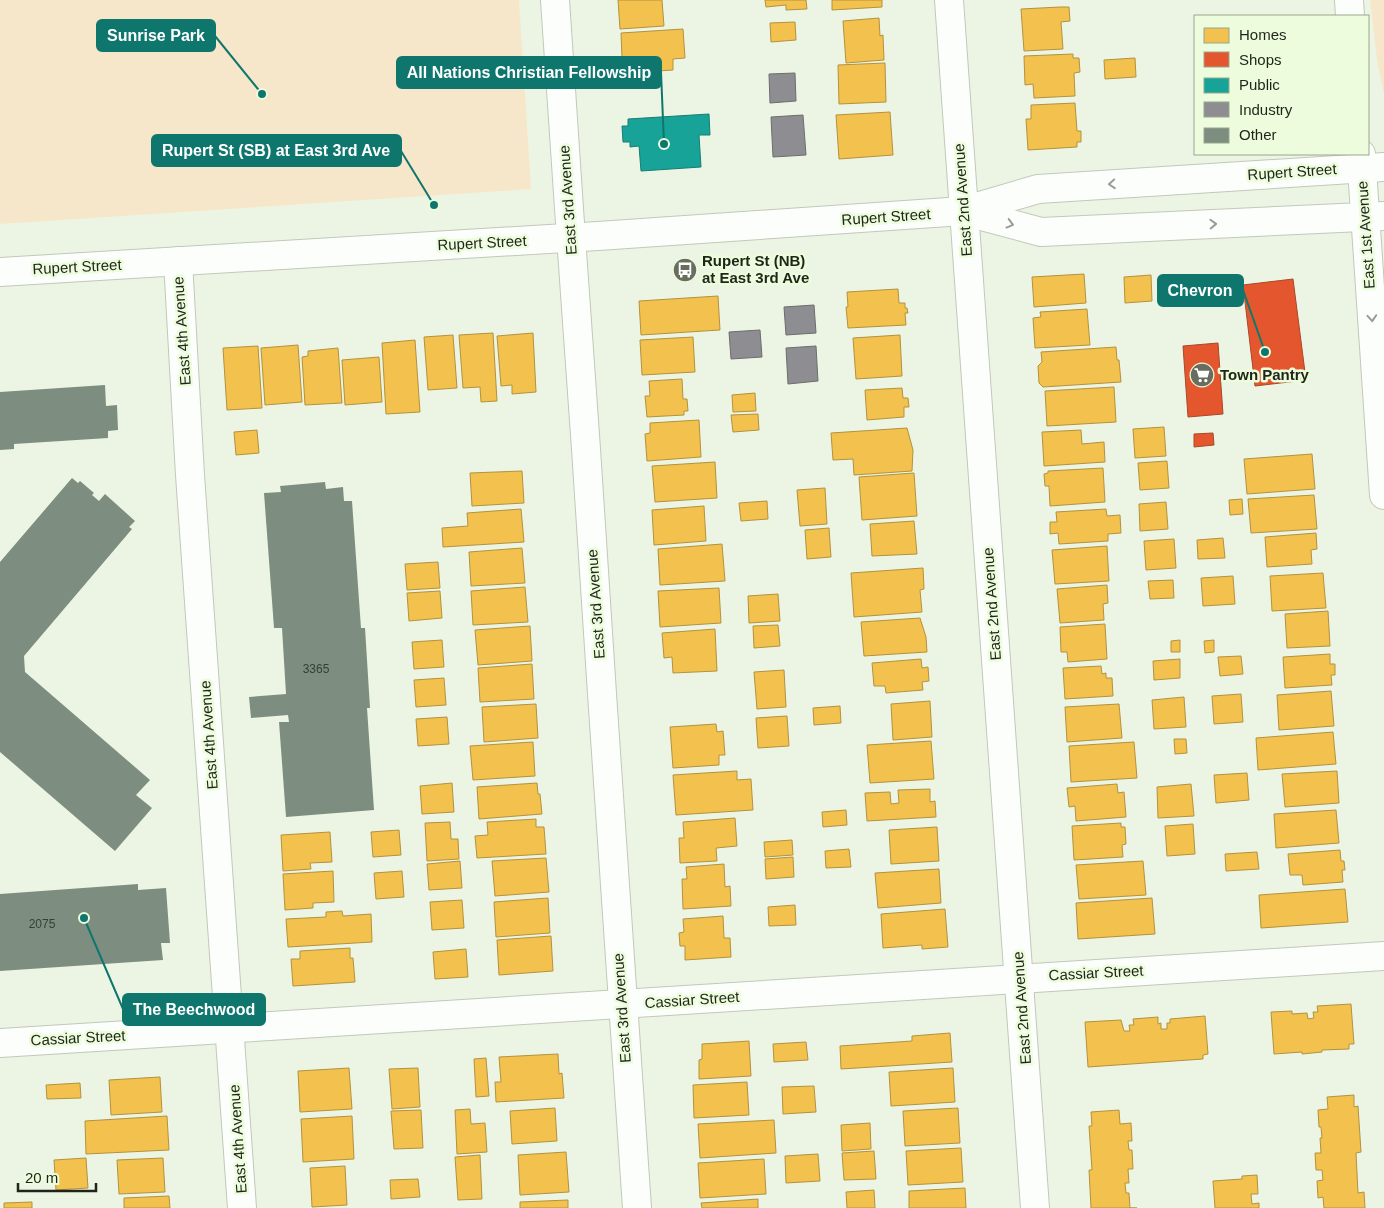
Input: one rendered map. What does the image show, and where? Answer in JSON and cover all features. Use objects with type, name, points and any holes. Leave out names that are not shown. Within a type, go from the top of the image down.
[{"type":"street","name":"East 3rd Avenue","points":[[555,0],[565,177],[571,238],[636,1208]]},
{"type":"street","name":"East 2nd Avenue","points":[[949,0],[1035,1208]]},
{"type":"street","points":[[1349,0],[1350,15]]},
{"type":"street","name":"Rupert Street","points":[[0,272],[571,238],[963,211],[1038,189],[1369,163]]},
{"type":"street","name":"East 1st Avenue","points":[[1369,163],[1375,216],[1384,496]]},
{"type":"street","name":"Rupert Street","points":[[963,211],[1041,232],[1375,216]]},
{"type":"street","name":"East 4th Avenue","points":[[178,261],[191,483],[242,1208]]},
{"type":"street","name":"Cassiar Street","points":[[0,1043],[1384,956]]},
{"type":"shaded area","points":[[0,0],[519,0],[531,189],[0,224]]},
{"type":"shaded area","points":[[1370,0],[1384,0],[1384,95],[1377,60]]},
{"type":"building: Homes","points":[[618,0],[662,0],[664,26],[620,29]]},
{"type":"building: Homes","points":[[765,0],[806,0],[807,9],[786,10],[786,5],[766,7]]},
{"type":"building: Homes","points":[[832,0],[882,0],[882,7],[832,10]]},
{"type":"building: Homes","points":[[1069,7],[1070,21],[1061,22],[1063,49],[1024,51],[1021,9]]},
{"type":"building: Homes","points":[[879,18],[880,36],[883,35],[884,60],[846,63],[843,21]]},
{"type":"building: Homes","points":[[795,22],[796,40],[771,42],[770,23]]},
{"type":"building: Homes","points":[[683,29],[685,58],[673,59],[673,70],[628,73],[627,57],[622,58],[621,33]]},
{"type":"building: Homes","points":[[1073,54],[1073,58],[1079,58],[1080,72],[1074,73],[1075,96],[1034,98],[1033,84],[1025,85],[1024,56]]},
{"type":"building: Homes","points":[[1135,58],[1136,77],[1105,79],[1104,60]]},
{"type":"building: Homes","points":[[885,63],[886,102],[839,104],[838,65]]},
{"type":"building: Homes","points":[[1075,103],[1077,131],[1081,131],[1081,142],[1077,142],[1077,147],[1028,150],[1026,119],[1031,119],[1031,105]]},
{"type":"building: Homes","points":[[890,112],[893,155],[839,159],[836,115]]},
{"type":"building: Homes","points":[[1084,274],[1086,303],[1034,307],[1032,277]]},
{"type":"building: Homes","points":[[1151,275],[1152,301],[1125,303],[1124,277]]},
{"type":"building: Homes","points":[[898,289],[899,303],[905,303],[905,308],[907,308],[908,313],[905,313],[906,325],[848,328],[847,292]]},
{"type":"building: Homes","points":[[718,296],[720,330],[641,335],[639,301]]},
{"type":"building: Homes","points":[[1087,309],[1090,345],[1035,348],[1033,318],[1041,317],[1040,312]]},
{"type":"building: Homes","points":[[493,333],[497,401],[481,402],[480,387],[463,388],[459,335]]},
{"type":"building: Homes","points":[[533,333],[536,392],[512,394],[512,385],[501,386],[497,336]]},
{"type":"building: Homes","points":[[453,335],[457,388],[428,390],[424,337]]},
{"type":"building: Homes","points":[[900,335],[902,376],[856,379],[853,338]]},
{"type":"building: Homes","points":[[693,337],[695,372],[642,375],[640,340]]},
{"type":"building: Homes","points":[[415,340],[420,412],[386,414],[382,343]]},
{"type":"building: Homes","points":[[298,345],[302,402],[265,405],[261,348]]},
{"type":"building: Homes","points":[[258,346],[262,408],[227,410],[223,348]]},
{"type":"building: Homes","points":[[1116,347],[1121,382],[1043,387],[1039,383],[1038,366],[1042,362],[1041,352]]},
{"type":"building: Homes","points":[[338,348],[342,403],[305,405],[302,357],[308,356],[308,351]]},
{"type":"building: Homes","points":[[379,357],[382,402],[345,405],[342,360]]},
{"type":"building: Homes","points":[[682,379],[683,399],[687,399],[688,411],[684,411],[684,415],[647,417],[645,396],[650,396],[649,381]]},
{"type":"building: Homes","points":[[1114,387],[1116,422],[1047,426],[1045,391]]},
{"type":"building: Homes","points":[[902,388],[903,398],[908,398],[909,407],[904,407],[904,417],[867,420],[865,390]]},
{"type":"building: Homes","points":[[755,393],[756,411],[733,412],[732,395]]},
{"type":"building: Homes","points":[[758,414],[759,430],[733,432],[731,415]]},
{"type":"building: Homes","points":[[699,420],[701,457],[647,461],[645,434],[650,433],[650,423]]},
{"type":"building: Homes","points":[[1164,427],[1166,456],[1135,458],[1133,429]]},
{"type":"building: Homes","points":[[907,428],[913,450],[912,471],[854,475],[853,459],[833,460],[831,433]]},
{"type":"building: Homes","points":[[257,430],[259,453],[236,455],[234,432]]},
{"type":"building: Homes","points":[[1081,430],[1082,444],[1104,442],[1105,462],[1044,466],[1042,432]]},
{"type":"building: Homes","points":[[1312,454],[1315,489],[1247,494],[1244,459]]},
{"type":"building: Homes","points":[[1167,461],[1169,488],[1140,490],[1138,463]]},
{"type":"building: Homes","points":[[715,462],[717,498],[655,502],[652,466]]},
{"type":"building: Homes","points":[[1103,468],[1105,502],[1050,506],[1049,486],[1045,486],[1044,474],[1048,473],[1048,471]]},
{"type":"building: Homes","points":[[522,471],[524,503],[472,506],[470,473]]},
{"type":"building: Homes","points":[[914,473],[917,516],[862,520],[859,477]]},
{"type":"building: Homes","points":[[825,488],[827,524],[800,526],[797,490]]},
{"type":"building: Homes","points":[[1314,495],[1317,529],[1251,533],[1248,499]]},
{"type":"building: Homes","points":[[1242,499],[1243,514],[1230,515],[1229,500]]},
{"type":"building: Homes","points":[[767,501],[768,519],[741,521],[739,503]]},
{"type":"building: Homes","points":[[1166,502],[1168,529],[1140,531],[1139,504]]},
{"type":"building: Homes","points":[[704,506],[706,541],[654,545],[652,510]]},
{"type":"building: Homes","points":[[521,509],[524,542],[443,547],[442,528],[468,526],[467,513]]},
{"type":"building: Homes","points":[[1106,509],[1107,516],[1120,515],[1121,533],[1108,534],[1108,541],[1059,544],[1058,533],[1050,534],[1050,522],[1057,522],[1056,512]]},
{"type":"building: Homes","points":[[914,521],[917,554],[872,556],[870,524]]},
{"type":"building: Homes","points":[[829,528],[831,557],[807,559],[805,530]]},
{"type":"building: Homes","points":[[1316,533],[1317,549],[1311,550],[1312,564],[1267,567],[1265,537]]},
{"type":"building: Homes","points":[[1223,538],[1225,558],[1198,559],[1197,540]]},
{"type":"building: Homes","points":[[1174,539],[1176,568],[1146,570],[1144,541]]},
{"type":"building: Homes","points":[[722,544],[725,581],[660,585],[658,549]]},
{"type":"building: Homes","points":[[1107,546],[1109,581],[1055,584],[1052,550]]},
{"type":"building: Homes","points":[[522,548],[525,583],[471,586],[469,552]]},
{"type":"building: Homes","points":[[438,562],[440,588],[407,590],[405,564]]},
{"type":"building: Homes","points":[[923,568],[924,589],[920,590],[922,612],[854,617],[851,573]]},
{"type":"building: Homes","points":[[1323,573],[1326,608],[1272,611],[1270,576]]},
{"type":"building: Homes","points":[[1233,576],[1235,604],[1203,606],[1201,578]]},
{"type":"building: Homes","points":[[1173,580],[1174,598],[1150,599],[1148,581]]},
{"type":"building: Homes","points":[[1107,585],[1108,603],[1103,604],[1104,620],[1060,623],[1057,589]]},
{"type":"building: Homes","points":[[525,587],[528,622],[473,625],[471,591]]},
{"type":"building: Homes","points":[[719,588],[721,623],[660,627],[658,591]]},
{"type":"building: Homes","points":[[440,591],[442,618],[409,621],[407,593]]},
{"type":"building: Homes","points":[[778,594],[780,621],[749,623],[748,596]]},
{"type":"building: Homes","points":[[1328,611],[1330,646],[1287,648],[1285,614]]},
{"type":"building: Homes","points":[[920,618],[926,637],[927,652],[864,656],[861,622]]},
{"type":"building: Homes","points":[[1105,624],[1107,659],[1068,662],[1067,652],[1061,652],[1060,627]]},
{"type":"building: Homes","points":[[778,625],[780,646],[754,648],[753,626]]},
{"type":"building: Homes","points":[[530,626],[532,661],[478,665],[475,630]]},
{"type":"building: Homes","points":[[715,629],[717,671],[673,673],[672,657],[664,658],[662,633]]},
{"type":"building: Homes","points":[[442,640],[444,667],[414,669],[412,642]]},
{"type":"building: Homes","points":[[1180,640],[1180,652],[1171,652],[1171,641]]},
{"type":"building: Homes","points":[[1214,640],[1214,652],[1205,653],[1204,641]]},
{"type":"building: Homes","points":[[1330,654],[1330,664],[1335,664],[1335,675],[1331,675],[1332,685],[1285,688],[1283,657]]},
{"type":"building: Homes","points":[[1241,656],[1243,674],[1220,676],[1218,657]]},
{"type":"building: Homes","points":[[921,659],[922,668],[928,667],[929,681],[922,682],[923,690],[886,693],[885,686],[874,686],[872,663]]},
{"type":"building: Homes","points":[[1180,659],[1180,678],[1154,680],[1153,661]]},
{"type":"building: Homes","points":[[532,664],[534,699],[480,702],[478,668]]},
{"type":"building: Homes","points":[[1101,666],[1102,674],[1106,673],[1106,678],[1112,678],[1113,696],[1065,699],[1063,668]]},
{"type":"building: Homes","points":[[784,670],[786,707],[757,709],[754,672]]},
{"type":"building: Homes","points":[[444,678],[446,705],[416,707],[414,680]]},
{"type":"building: Homes","points":[[1331,691],[1334,726],[1279,730],[1277,695]]},
{"type":"building: Homes","points":[[1241,694],[1243,722],[1214,724],[1212,696]]},
{"type":"building: Homes","points":[[1184,697],[1186,727],[1154,729],[1152,700]]},
{"type":"building: Homes","points":[[930,701],[932,737],[893,740],[891,704]]},
{"type":"building: Homes","points":[[536,704],[538,738],[484,742],[482,707]]},
{"type":"building: Homes","points":[[1119,704],[1122,738],[1067,742],[1065,707]]},
{"type":"building: Homes","points":[[840,706],[841,723],[814,725],[813,708]]},
{"type":"building: Homes","points":[[787,716],[789,746],[758,748],[756,718]]},
{"type":"building: Homes","points":[[447,717],[449,744],[418,746],[416,719]]},
{"type":"building: Homes","points":[[716,724],[717,732],[723,731],[725,755],[719,755],[719,765],[673,768],[670,727]]},
{"type":"building: Homes","points":[[1333,732],[1336,764],[1258,770],[1256,738]]},
{"type":"building: Homes","points":[[1174,739],[1186,739],[1187,753],[1175,754]]},
{"type":"building: Homes","points":[[931,741],[934,779],[870,783],[867,745]]},
{"type":"building: Homes","points":[[533,742],[535,776],[473,780],[470,746]]},
{"type":"building: Homes","points":[[1134,742],[1137,778],[1071,782],[1069,746]]},
{"type":"building: Homes","points":[[737,771],[737,780],[751,779],[753,810],[676,815],[673,775]]},
{"type":"building: Homes","points":[[1337,771],[1339,803],[1285,807],[1282,774]]},
{"type":"building: Homes","points":[[1247,773],[1249,800],[1216,803],[1214,775]]},
{"type":"building: Homes","points":[[452,783],[454,812],[422,814],[420,786]]},
{"type":"building: Homes","points":[[537,783],[542,814],[479,819],[477,787]]},
{"type":"building: Homes","points":[[1117,784],[1118,793],[1124,792],[1126,817],[1076,821],[1075,806],[1069,807],[1067,788]]},
{"type":"building: Homes","points":[[1191,784],[1194,816],[1158,818],[1157,787]]},
{"type":"building: Homes","points":[[930,789],[930,802],[935,801],[936,817],[867,821],[865,793],[890,792],[891,804],[899,803],[898,790]]},
{"type":"building: Homes","points":[[846,810],[847,825],[823,827],[822,812]]},
{"type":"building: Homes","points":[[1336,810],[1339,843],[1276,848],[1274,814]]},
{"type":"building: Homes","points":[[735,818],[737,846],[716,848],[717,861],[680,863],[679,838],[684,838],[683,822]]},
{"type":"building: Homes","points":[[536,819],[536,827],[544,827],[546,854],[477,858],[475,836],[488,835],[487,822]]},
{"type":"building: Homes","points":[[450,822],[451,839],[458,839],[459,859],[427,861],[425,823]]},
{"type":"building: Homes","points":[[1121,823],[1121,827],[1125,827],[1126,844],[1122,845],[1123,857],[1074,860],[1072,826]]},
{"type":"building: Homes","points":[[1193,824],[1195,854],[1167,856],[1165,826]]},
{"type":"building: Homes","points":[[937,827],[939,861],[891,864],[889,830]]},
{"type":"building: Homes","points":[[399,830],[401,855],[373,857],[371,832]]},
{"type":"building: Homes","points":[[330,832],[332,862],[310,863],[311,869],[283,871],[281,835]]},
{"type":"building: Homes","points":[[792,840],[793,855],[765,857],[764,842]]},
{"type":"building: Homes","points":[[849,849],[851,867],[826,868],[825,851]]},
{"type":"building: Homes","points":[[1340,850],[1341,861],[1344,861],[1345,870],[1342,870],[1343,882],[1303,885],[1302,875],[1290,875],[1288,854]]},
{"type":"building: Homes","points":[[1257,852],[1259,869],[1226,871],[1225,854]]},
{"type":"building: Homes","points":[[793,857],[794,877],[766,879],[765,859]]},
{"type":"building: Homes","points":[[546,858],[549,892],[495,896],[492,861]]},
{"type":"building: Homes","points":[[460,861],[462,888],[429,890],[427,864]]},
{"type":"building: Homes","points":[[1143,861],[1146,895],[1079,899],[1076,865]]},
{"type":"building: Homes","points":[[724,864],[725,887],[730,886],[731,906],[683,909],[682,879],[687,879],[686,867]]},
{"type":"building: Homes","points":[[939,869],[941,903],[878,908],[875,873]]},
{"type":"building: Homes","points":[[333,871],[334,902],[313,903],[313,908],[285,910],[283,874]]},
{"type":"building: Homes","points":[[402,871],[404,897],[376,899],[374,873]]},
{"type":"building: Homes","points":[[1345,889],[1348,922],[1261,928],[1259,895]]},
{"type":"building: Homes","points":[[548,898],[550,933],[496,937],[494,902]]},
{"type":"building: Homes","points":[[1152,898],[1155,934],[1078,939],[1076,903]]},
{"type":"building: Homes","points":[[462,900],[464,928],[432,930],[430,902]]},
{"type":"building: Homes","points":[[795,905],[796,925],[769,926],[768,907]]},
{"type":"building: Homes","points":[[945,909],[948,947],[922,949],[922,945],[883,948],[881,914]]},
{"type":"building: Homes","points":[[342,911],[343,916],[371,914],[372,942],[288,947],[286,919],[326,917],[326,912]]},
{"type":"building: Homes","points":[[723,916],[724,938],[730,938],[731,957],[685,960],[685,946],[680,946],[679,933],[684,932],[683,919]]},
{"type":"building: Homes","points":[[551,936],[553,971],[499,975],[497,940]]},
{"type":"building: Homes","points":[[350,948],[350,958],[353,958],[355,982],[293,986],[291,959],[300,959],[300,951]]},
{"type":"building: Homes","points":[[466,949],[468,977],[435,979],[433,952]]},
{"type":"building: Homes","points":[[1351,1004],[1354,1044],[1349,1044],[1349,1049],[1322,1050],[1322,1052],[1302,1054],[1302,1052],[1274,1054],[1271,1012],[1292,1011],[1292,1014],[1307,1013],[1308,1019],[1314,1018],[1313,1012],[1318,1012],[1317,1006]]},
{"type":"building: Homes","points":[[1205,1016],[1208,1054],[1203,1055],[1203,1059],[1088,1067],[1085,1022],[1121,1020],[1124,1031],[1130,1031],[1129,1025],[1134,1025],[1133,1019],[1158,1017],[1158,1024],[1161,1023],[1161,1029],[1167,1029],[1167,1023],[1170,1023],[1170,1019]]},
{"type":"building: Homes","points":[[950,1033],[952,1062],[841,1069],[840,1046],[912,1041],[912,1036]]},
{"type":"building: Homes","points":[[749,1041],[751,1076],[699,1079],[699,1060],[702,1059],[702,1044]]},
{"type":"building: Homes","points":[[806,1042],[808,1060],[774,1062],[773,1044]]},
{"type":"building: Homes","points":[[558,1054],[559,1074],[562,1073],[564,1098],[496,1102],[495,1082],[501,1082],[499,1057]]},
{"type":"building: Homes","points":[[486,1058],[489,1096],[476,1097],[474,1059]]},
{"type":"building: Homes","points":[[349,1068],[352,1109],[300,1112],[298,1071]]},
{"type":"building: Homes","points":[[418,1068],[420,1107],[392,1109],[389,1069]]},
{"type":"building: Homes","points":[[953,1068],[955,1102],[891,1106],[889,1072]]},
{"type":"building: Homes","points":[[160,1077],[162,1112],[111,1115],[109,1080]]},
{"type":"building: Homes","points":[[747,1082],[749,1115],[694,1118],[693,1085]]},
{"type":"building: Homes","points":[[80,1083],[81,1098],[47,1099],[46,1085]]},
{"type":"building: Homes","points":[[814,1086],[816,1112],[783,1114],[782,1087]]},
{"type":"building: Homes","points":[[1354,1095],[1354,1107],[1358,1106],[1361,1152],[1356,1153],[1358,1193],[1364,1192],[1365,1208],[1324,1208],[1323,1197],[1318,1198],[1317,1181],[1323,1180],[1322,1170],[1316,1170],[1315,1153],[1321,1153],[1320,1138],[1322,1138],[1318,1110],[1328,1109],[1327,1097]]},
{"type":"building: Homes","points":[[555,1108],[557,1141],[512,1144],[510,1111]]},
{"type":"building: Homes","points":[[958,1108],[960,1143],[905,1146],[903,1111]]},
{"type":"building: Homes","points":[[470,1109],[471,1124],[485,1123],[487,1152],[457,1154],[455,1110]]},
{"type":"building: Homes","points":[[421,1110],[423,1148],[394,1149],[391,1111]]},
{"type":"building: Homes","points":[[1119,1110],[1120,1124],[1131,1123],[1132,1141],[1128,1141],[1129,1150],[1132,1150],[1133,1169],[1128,1169],[1129,1183],[1125,1183],[1126,1193],[1129,1193],[1130,1208],[1091,1208],[1089,1170],[1092,1170],[1089,1126],[1092,1126],[1091,1112]]},
{"type":"building: Homes","points":[[167,1116],[169,1150],[86,1154],[85,1121]]},
{"type":"building: Homes","points":[[352,1116],[354,1159],[303,1162],[301,1119]]},
{"type":"building: Homes","points":[[774,1120],[776,1153],[700,1158],[698,1124]]},
{"type":"building: Homes","points":[[870,1123],[871,1149],[842,1151],[841,1125]]},
{"type":"building: Homes","points":[[961,1148],[963,1182],[908,1185],[906,1151]]},
{"type":"building: Homes","points":[[874,1151],[876,1179],[844,1180],[842,1153]]},
{"type":"building: Homes","points":[[566,1152],[569,1192],[520,1195],[518,1155]]},
{"type":"building: Homes","points":[[818,1154],[820,1181],[786,1183],[785,1156]]},
{"type":"building: Homes","points":[[480,1155],[482,1199],[458,1200],[455,1157]]},
{"type":"building: Homes","points":[[86,1158],[88,1188],[56,1190],[54,1160]]},
{"type":"building: Homes","points":[[163,1158],[165,1192],[119,1194],[117,1160]]},
{"type":"building: Homes","points":[[764,1159],[766,1194],[700,1198],[698,1163]]},
{"type":"building: Homes","points":[[345,1166],[347,1205],[312,1207],[310,1168]]},
{"type":"building: Homes","points":[[1257,1175],[1258,1194],[1251,1194],[1252,1204],[1259,1203],[1259,1208],[1215,1208],[1213,1181],[1242,1179],[1242,1176]]},
{"type":"building: Homes","points":[[418,1179],[420,1197],[391,1199],[390,1180]]},
{"type":"building: Homes","points":[[965,1188],[966,1208],[909,1208],[909,1191]]},
{"type":"building: Homes","points":[[874,1190],[875,1208],[847,1208],[846,1192]]},
{"type":"building: Homes","points":[[169,1196],[170,1208],[124,1208],[124,1198]]},
{"type":"building: Homes","points":[[758,1199],[758,1208],[702,1208],[701,1203]]},
{"type":"building: Homes","points":[[568,1200],[568,1208],[520,1208],[520,1202]]},
{"type":"building: Homes","points":[[32,1202],[32,1208],[4,1208],[4,1203]]},
{"type":"building: Shops","points":[[1293,279],[1306,380],[1255,386],[1243,285]]},
{"type":"building: Shops","points":[[1218,343],[1223,414],[1188,417],[1183,346]]},
{"type":"building: Shops","points":[[1213,433],[1214,445],[1194,447],[1194,434]]},
{"type":"building: Public","points":[[709,114],[710,135],[699,135],[701,167],[641,171],[639,146],[630,147],[630,142],[623,142],[622,126],[628,126],[628,119]]},
{"type":"building: Industry","points":[[795,73],[796,101],[770,103],[769,74]]},
{"type":"building: Industry","points":[[803,115],[806,155],[773,157],[771,117]]},
{"type":"building: Industry","points":[[814,305],[816,333],[786,335],[784,307]]},
{"type":"building: Industry","points":[[760,330],[762,357],[731,359],[729,332]]},
{"type":"building: Industry","points":[[816,346],[818,381],[788,384],[786,348]]},
{"type":"building: Other","points":[[105,385],[106,406],[117,405],[118,430],[108,431],[108,438],[14,444],[14,449],[0,450],[0,392]]},
{"type":"building: Other","points":[[72,478],[78,483],[80,481],[94,493],[92,495],[99,501],[105,494],[135,521],[129,527],[132,529],[24,656],[25,672],[150,780],[136,795],[152,808],[115,851],[0,752],[0,562]]},
{"type":"building: Other","points":[[325,482],[326,489],[343,487],[344,501],[352,501],[361,628],[365,628],[370,708],[367,708],[374,810],[286,817],[279,722],[289,722],[288,715],[251,718],[249,697],[286,694],[282,628],[274,628],[264,493],[281,492],[280,486]]},
{"type":"building: Other","points":[[138,884],[138,890],[166,888],[170,943],[161,943],[163,960],[0,971],[0,894]]},
{"type":"place","name":"Sunrise Park","points":[[262,94]]},
{"type":"place","name":"All Nations Christian Fellowship","points":[[664,144]]},
{"type":"place","name":"Rupert St (SB) at East 3rd Ave","points":[[434,205]]},
{"type":"place","name":"Rupert St (NB) at East 3rd Ave","points":[[685,270]]},
{"type":"place","name":"Chevron","points":[[1265,352]]},
{"type":"place","name":"Town Pantry","points":[[1202,375]]},
{"type":"place","name":"The Beechwood","points":[[84,918]]}]
